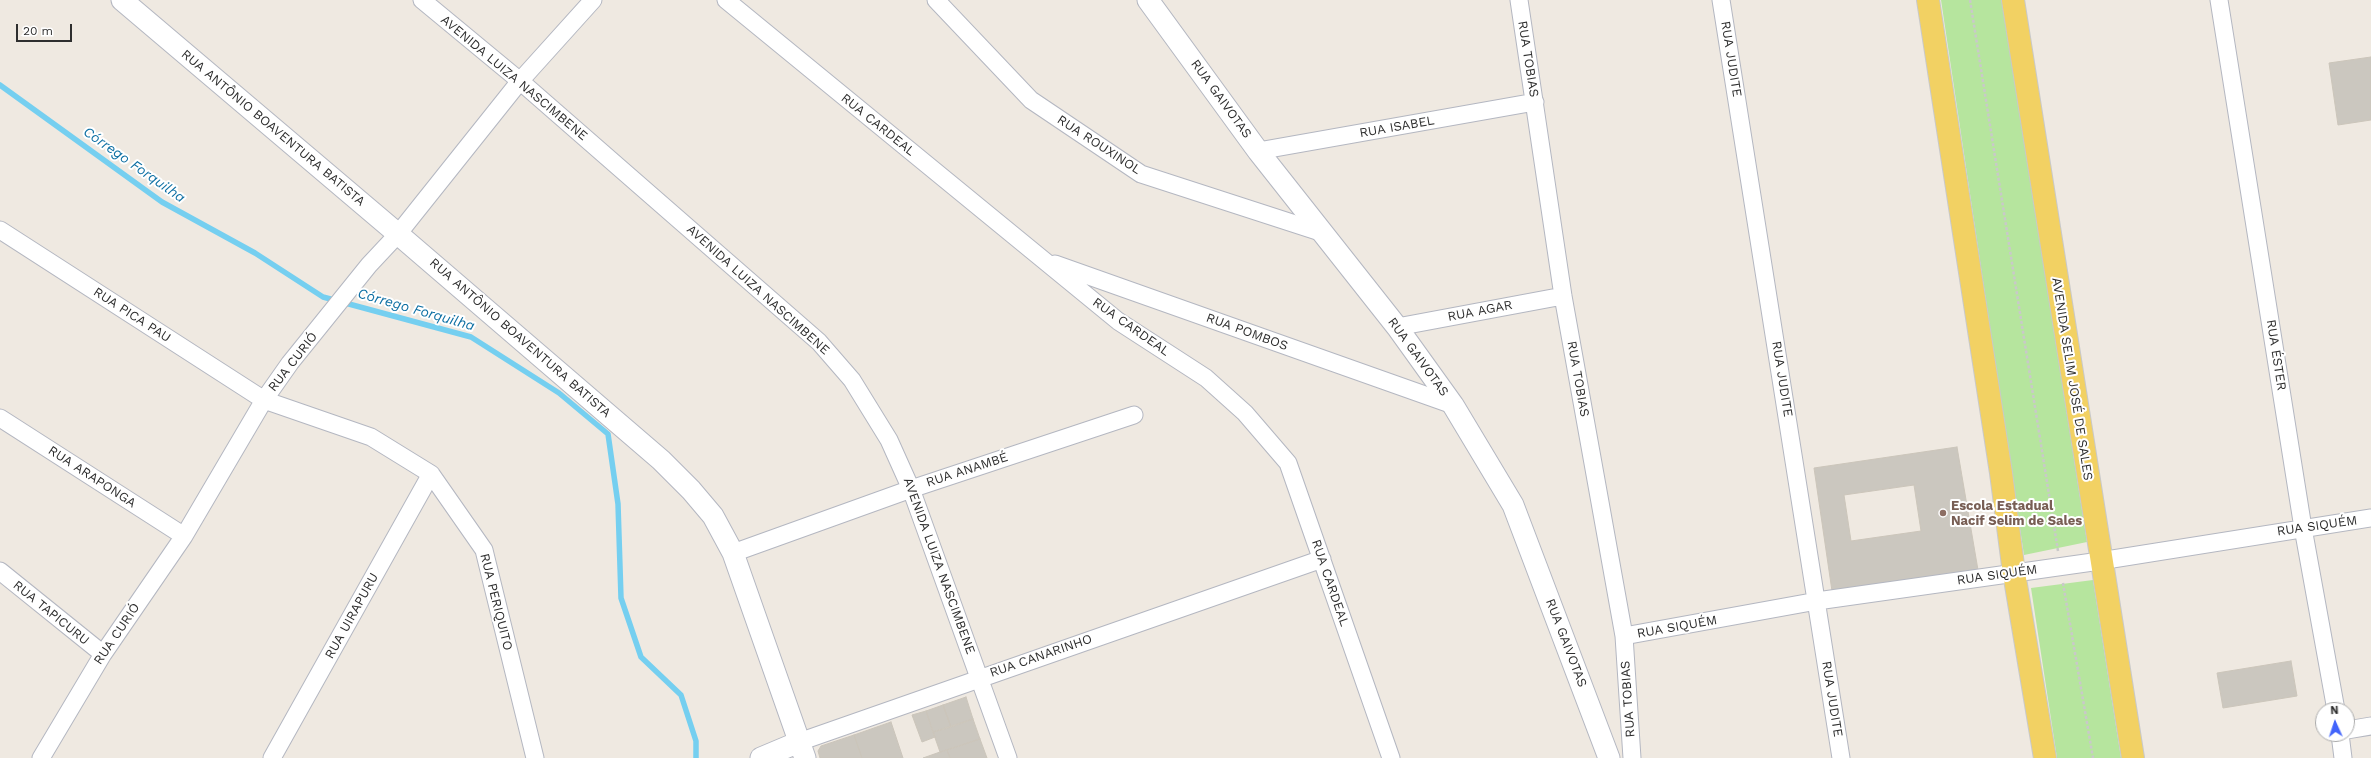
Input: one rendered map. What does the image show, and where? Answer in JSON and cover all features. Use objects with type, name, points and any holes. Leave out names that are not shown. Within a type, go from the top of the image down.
[{"type":"main road","points":[[1928,0],[2001,473],[2014,573],[2045,758]]},
{"type":"main road","name":"AVENIDA SELIM JOSÉ DE SALES","points":[[2013,0],[2100,561],[2133,758]]},
{"type":"street","name":"RUA ANTÔNIO BOAVENTURA BATISTA","points":[[122,0],[398,234],[666,465],[713,516],[733,553],[802,750]]},
{"type":"street","name":"AVENIDA LUIZA NASCIMBENE","points":[[422,0],[520,81],[819,342],[852,380],[889,440],[911,489],[1008,758]]},
{"type":"street","name":"RUA CURIÓ","points":[[41,758],[103,654],[184,536],[264,400],[290,363],[369,265],[398,234],[520,81],[593,0]]},
{"type":"street","name":"RUA CARDEAL","points":[[726,0],[1118,320],[1206,378],[1245,413],[1288,463],[1391,758]]},
{"type":"street","name":"RUA ROUXINOL","points":[[936,0],[1031,100],[1141,174],[1323,233]]},
{"type":"street","name":"RUA GAIVOTAS","points":[[1148,0],[1258,151],[1397,327],[1453,405],[1513,505],[1609,758]]},
{"type":"street","name":"RUA TOBIAS","points":[[1519,0],[1563,296],[1624,636],[1632,758]]},
{"type":"street","name":"RUA JUDITE","points":[[1721,0],[1841,758]]},
{"type":"street","name":"RUA ÉSTER","points":[[2219,0],[2303,528],[2335,702]]},
{"type":"street","name":"RUA ISABEL","points":[[1258,151],[1535,102]]},
{"type":"street","name":"RUA PICA PAU","points":[[0,230],[264,400]]},
{"type":"street","name":"RUA POMBOS","points":[[1042,259],[1453,405]]},
{"type":"street","name":"RUA AGAR","points":[[1397,327],[1563,296]]},
{"type":"street","name":"RUA PERIQUITO","points":[[264,400],[371,437],[432,474],[484,550],[536,758]]},
{"type":"street","name":"RUA ANAMBÉ","points":[[733,553],[911,489],[1134,415]]},
{"type":"street","name":"RUA ARAPONGA","points":[[0,418],[184,536]]},
{"type":"street","name":"RUA UIRAPURU","points":[[272,758],[432,474]]},
{"type":"street","name":"RUA SIQUÉM","points":[[1624,636],[1817,601],[2100,561],[2371,518]]},
{"type":"street","name":"RUA CANARINHO","points":[[761,758],[802,750],[980,678],[1322,559]]},
{"type":"street","name":"RUA TAPICURU","points":[[0,571],[103,654]]},
{"type":"street","points":[[2355,729],[2371,726]]},
{"type":"street","points":[[2341,742],[2343,758]]},
{"type":"path","points":[[1970,0],[2060,566],[2093,758]]},
{"type":"green space","points":[[1941,0],[2002,0],[2087,542],[2024,555]]},
{"type":"green space","points":[[2093,580],[2121,758],[2057,758],[2031,588]]},
{"type":"building","points":[[2371,57],[2371,120],[2338,125],[2329,63]]},
{"type":"building","name":"Escola Estadual Nacif Selim de Sales","points":[[1957,447],[1978,570],[1832,591],[1814,468]],"holes":[[[1914,485],[1921,531],[1851,541],[1844,495]]]},
{"type":"building","points":[[2291,661],[2297,696],[2223,708],[2217,673]]},
{"type":"building","points":[[966,697],[973,719],[951,727],[943,705]]},
{"type":"building","points":[[943,705],[951,727],[933,732],[926,711]]},
{"type":"building","points":[[926,711],[935,737],[922,742],[912,715]]},
{"type":"building","points":[[973,719],[980,739],[940,752],[933,732]]},
{"type":"building","points":[[891,722],[903,758],[862,758],[854,735]]},
{"type":"building","points":[[854,735],[862,758],[820,758],[818,751],[821,746]]},
{"type":"building","points":[[980,739],[987,758],[950,758],[947,750]]},
{"type":"building","points":[[947,750],[950,758],[923,758],[940,752]]},
{"type":"waterway","name":"Córrego Forquilha","points":[[0,85],[162,202],[255,253],[323,297],[471,337],[559,393],[608,434],[618,504],[621,598],[641,657],[681,695],[696,741],[696,758]]},
{"type":"place","name":"Escola Estadual Nacif Selim de Sales","points":[[1943,513]]}]
